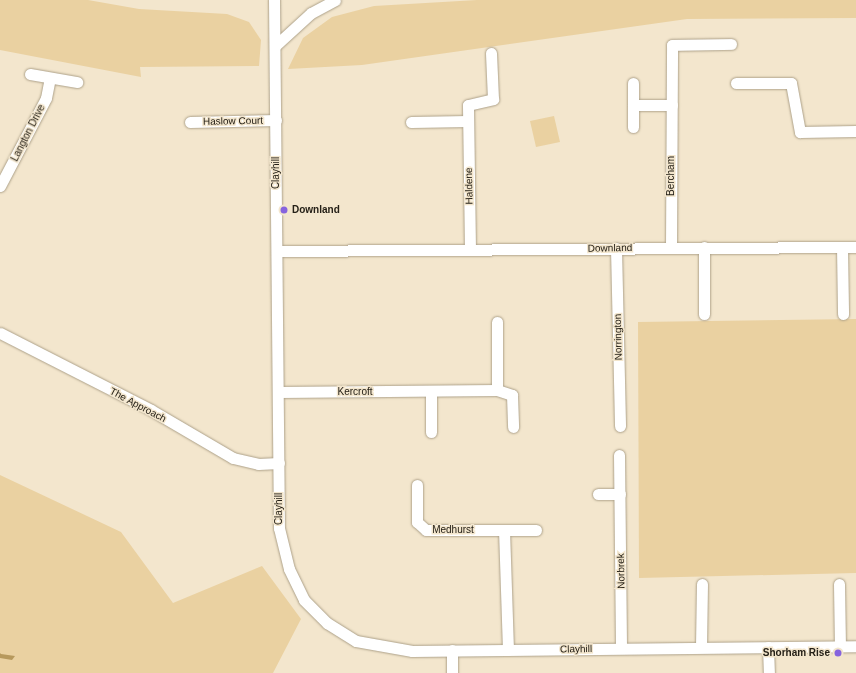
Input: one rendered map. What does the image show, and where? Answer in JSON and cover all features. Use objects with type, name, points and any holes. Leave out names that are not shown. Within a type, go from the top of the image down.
[{"type":"street","name":"Clayhill","points":[[274,0],[276,45],[276,251],[279,392],[279,528],[289,569],[304,600],[327,623],[356,641],[412,651],[856,646]]},
{"type":"street","points":[[276,45],[312,13],[335,0]]},
{"type":"street","name":"Bercham","points":[[671,247],[672,45],[731,44]]},
{"type":"street","name":"Haldene","points":[[470,250],[468,105],[493,99],[492,53]]},
{"type":"street","points":[[30,74],[77,82]]},
{"type":"street","name":"Langton Drive","points":[[0,186],[46,98],[50,78]]},
{"type":"street","points":[[633,83],[633,127]]},
{"type":"street","points":[[736,83],[791,83],[800,132],[856,132]]},
{"type":"street","points":[[633,105],[672,105]]},
{"type":"street","name":"Haslow Court","points":[[190,122],[276,120]]},
{"type":"street","points":[[410,122],[468,122]]},
{"type":"street","name":"Downland","points":[[276,251],[856,246]]},
{"type":"street","points":[[704,247],[704,314]]},
{"type":"street","points":[[842,247],[843,314]]},
{"type":"street","name":"Norrington","points":[[616,248],[620,426]]},
{"type":"street","points":[[498,322],[497,390],[512,395],[513,427]]},
{"type":"street","name":"The Approach","points":[[0,333],[151,410],[232,458],[258,464],[279,463]]},
{"type":"street","name":"Kercroft","points":[[279,392],[431,392],[497,390]]},
{"type":"street","points":[[431,392],[431,432]]},
{"type":"street","name":"Norbrek","points":[[619,455],[622,648]]},
{"type":"street","name":"Medhurst","points":[[417,485],[417,522],[426,530],[536,530]]},
{"type":"street","points":[[598,494],[620,494]]},
{"type":"street","points":[[504,530],[508,650]]},
{"type":"street","points":[[701,647],[702,584]]},
{"type":"street","points":[[839,584],[840,646]]},
{"type":"street","points":[[768,647],[769,673]]},
{"type":"street","points":[[452,650],[452,673]]},
{"type":"shaded area","points":[[0,0],[88,0],[139,9],[227,14],[249,22],[261,40],[259,66],[140,67],[141,77],[0,50]]},
{"type":"shaded area","points":[[477,0],[856,0],[856,18],[687,19],[362,65],[288,69],[303,38],[332,17],[374,6]]},
{"type":"shaded area","points":[[554,116],[560,142],[536,147],[530,121]]},
{"type":"shaded area","points":[[856,319],[856,573],[639,578],[638,322]]},
{"type":"shaded area","points":[[0,475],[121,532],[173,603],[262,566],[301,619],[273,673],[0,673]]},
{"type":"shaded area","points":[[0,653],[15,656],[12,660],[0,658]]},
{"type":"place","name":"Downland","points":[[284,210]]},
{"type":"place","name":"Shorham Rise","points":[[838,653]]}]
